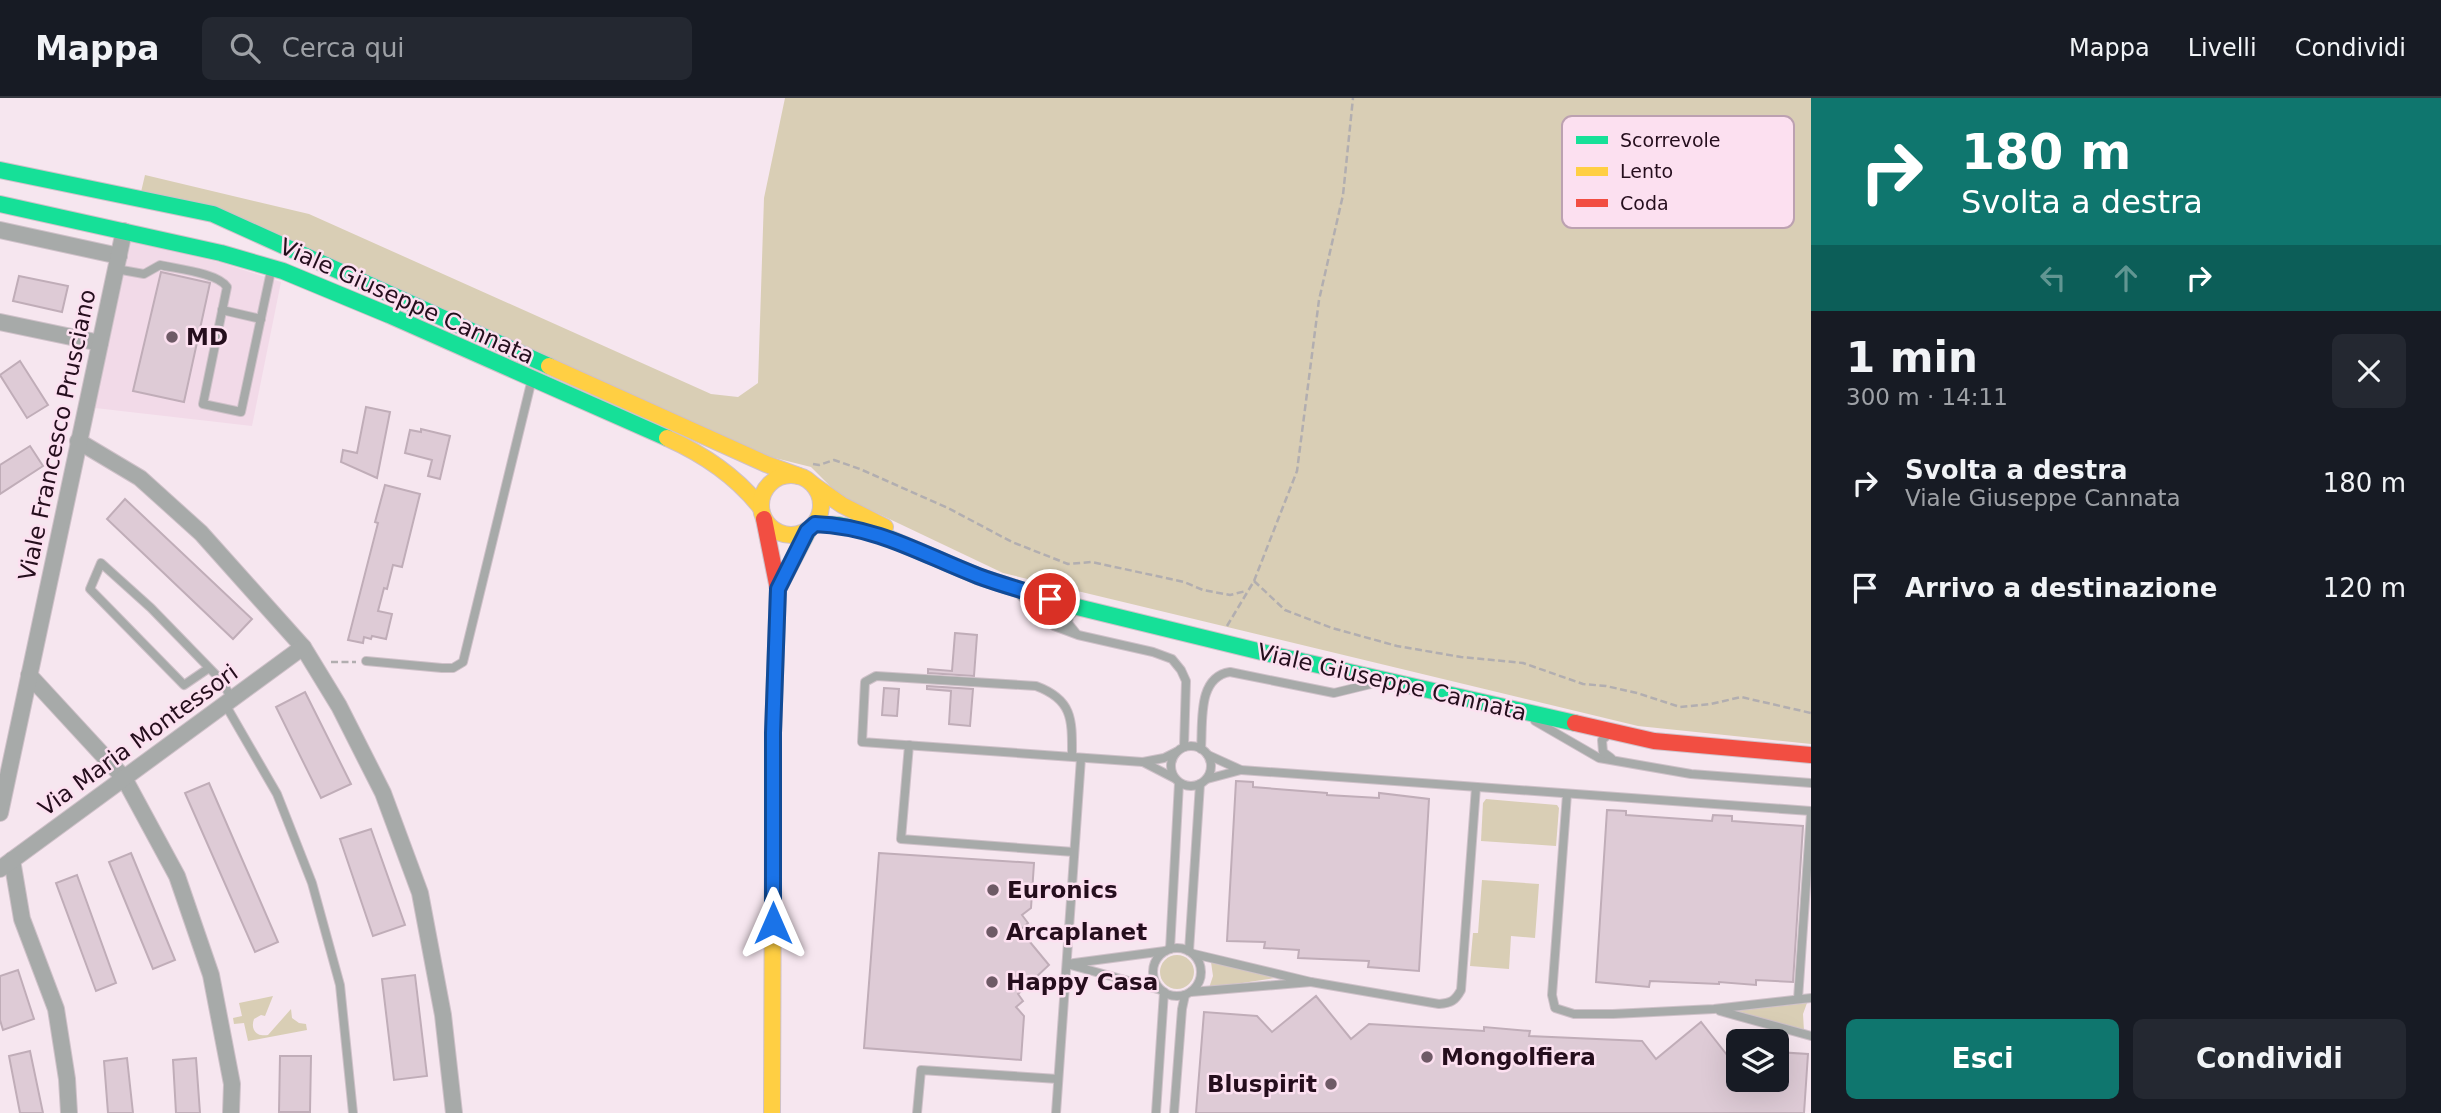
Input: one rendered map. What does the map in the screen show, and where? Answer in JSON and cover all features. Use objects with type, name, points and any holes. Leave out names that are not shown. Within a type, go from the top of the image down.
[{"type":"street","name":"Viale Giuseppe Cannata","points":[[0,170],[213,214],[766,464],[803,469]]},
{"type":"street","name":"Viale Giuseppe Cannata","points":[[0,204],[221,253],[334,291],[674,441],[706,458],[752,495],[762,514]]},
{"type":"street","points":[[0,230],[117,263]]},
{"type":"street","name":"Viale Francesco Prusciano","points":[[0,813],[4,774],[29,675],[124,231]]},
{"type":"street","points":[[0,323],[100,343]]},
{"type":"street","points":[[78,440],[140,478],[201,533],[303,648],[339,706],[383,793],[420,893],[443,1015],[454,1113]]},
{"type":"street","points":[[772,1113],[773,733],[778,589],[761,499],[771,482],[803,469],[815,486],[822,505],[820,515],[778,589]]},
{"type":"street","name":"Viale Giuseppe Cannata","points":[[815,486],[842,505],[980,577]]},
{"type":"street","points":[[762,514],[778,533],[788,536],[798,535],[811,528]]},
{"type":"street","name":"Viale Giuseppe Cannata","points":[[811,528],[839,525],[877,533],[980,577],[1080,607],[1219,641],[1316,672],[1390,681],[1654,741],[1811,755]]},
{"type":"street","name":"Via Maria Montessori","points":[[6,864],[303,648]]},
{"type":"street","points":[[29,675],[124,778],[177,876],[211,975],[232,1084],[231,1113]]},
{"type":"street","points":[[6,864],[22,919],[56,1009],[67,1079],[69,1113]]},
{"type":"lane","points":[[117,263],[144,274],[160,265],[225,282],[227,287],[203,404],[241,412],[272,268]]},
{"type":"lane","points":[[222,310],[261,319]]},
{"type":"lane","points":[[366,661],[442,668],[453,668],[463,662],[532,379]]},
{"type":"lane","points":[[209,668],[184,685],[90,589],[101,563],[151,608],[221,680],[228,702],[277,794],[312,883],[340,985],[353,1113]]},
{"type":"lane","points":[[1012,587],[1054,626],[1078,635],[1172,659],[1186,681],[1180,750],[1171,764],[1177,780],[1167,950],[1157,959],[1153,971],[1155,982],[1163,991],[1156,1113]]},
{"type":"lane","points":[[1078,635],[1068,623],[1069,616],[1080,607]]},
{"type":"lane","points":[[1174,1113],[1188,994],[1198,984],[1202,974],[1199,961],[1192,952],[1203,782],[1211,767],[1205,752],[1206,694],[1211,681],[1219,674],[1230,672],[1334,693],[1390,681]]},
{"type":"lane","points":[[1301,687],[1317,684],[1316,672]]},
{"type":"lane","points":[[1056,1113],[1074,852],[1076,757],[1068,709],[1054,693],[1036,686],[876,676],[865,682],[862,742],[909,745],[1076,757],[1143,762],[1164,758],[1180,750],[1205,752],[1241,770]]},
{"type":"lane","points":[[1518,711],[1588,753],[1628,763],[1703,775],[1811,783]]},
{"type":"lane","points":[[1615,732],[1602,740],[1603,752],[1608,757],[1628,763]]},
{"type":"lane","points":[[909,745],[901,839],[1074,852]]},
{"type":"lane","points":[[1143,762],[1189,786],[1241,770],[1811,812],[1798,999]]},
{"type":"lane","points":[[1067,964],[1182,948],[1311,982],[1426,1003],[1450,1003],[1461,990],[1476,787]]},
{"type":"lane","points":[[1567,794],[1552,995],[1555,1008],[1562,1012],[1586,1014],[1714,1009],[1811,998]]},
{"type":"lane","points":[[1067,964],[1163,991],[1172,996],[1311,982]]},
{"type":"lane","points":[[1714,1009],[1811,1036]]},
{"type":"lane","points":[[917,1113],[920,1070],[1058,1079]]},
{"type":"path","points":[[1219,641],[1254,581],[1297,471],[1319,300],[1343,195],[1353,98]]},
{"type":"path","points":[[803,469],[834,460],[948,508],[1012,542],[1068,564],[1092,562],[1184,582],[1203,590],[1230,594],[1248,590]]},
{"type":"path","points":[[1254,581],[1285,610],[1332,628],[1396,646],[1461,657],[1523,663],[1583,684],[1637,693],[1680,706],[1711,705],[1741,697],[1811,713]]},
{"type":"path","points":[[312,663],[366,661]]},
{"type":"shaded area","points":[[785,98],[1811,98],[1811,744],[1638,726],[1003,573],[839,495],[811,467],[763,455],[141,192],[145,175],[309,214],[711,394],[738,397],[758,383],[764,198]]},
{"type":"shaded area","points":[[131,241],[222,263],[281,282],[252,426],[95,408]]},
{"type":"shaded area","points":[[1486,799],[1557,805],[1556,846],[1481,841],[1483,803]]},
{"type":"shaded area","points":[[1482,880],[1539,884],[1535,938],[1511,936],[1509,969],[1470,966],[1473,933],[1478,933]]},
{"type":"shaded area","points":[[1177,955],[1189,960],[1194,972],[1189,984],[1177,989],[1165,984],[1160,972],[1165,960]]},
{"type":"shaded area","points":[[1211,962],[1275,978],[1209,988],[1213,976]]},
{"type":"shaded area","points":[[273,996],[265,1016],[254,1019],[255,1032],[268,1035],[291,1009],[292,1018],[306,1024],[307,1030],[248,1041],[244,1023],[234,1024],[233,1018],[242,1016],[239,1003]]},
{"type":"shaded area","points":[[1807,1003],[1803,1014],[1804,1031],[1735,1011]]},
{"type":"building","name":"MD","points":[[161,272],[210,283],[184,402],[133,391]]},
{"type":"building","points":[[19,276],[68,286],[62,312],[13,301]]},
{"type":"building","points":[[20,361],[48,405],[27,418],[0,375]]},
{"type":"building","points":[[366,407],[390,412],[377,478],[341,462],[343,450],[357,453]]},
{"type":"building","points":[[421,429],[450,436],[440,479],[428,476],[432,460],[405,453],[410,430],[421,432]]},
{"type":"building","points":[[30,446],[43,466],[0,494],[0,465]]},
{"type":"building","points":[[385,485],[420,494],[402,567],[393,565],[378,611],[392,614],[386,639],[364,637],[363,643],[348,640]]},
{"type":"building","points":[[125,499],[252,619],[233,639],[107,519]]},
{"type":"building","points":[[955,633],[977,635],[974,676],[928,673],[928,669],[952,671]]},
{"type":"building","points":[[927,686],[973,689],[970,726],[949,724],[951,691],[927,689]]},
{"type":"building","points":[[884,688],[899,689],[897,716],[882,715]]},
{"type":"building","points":[[305,692],[351,784],[321,798],[276,707]]},
{"type":"building","points":[[1236,781],[1253,782],[1253,787],[1327,795],[1379,798],[1379,793],[1429,799],[1419,971],[1368,967],[1369,961],[1298,958],[1299,950],[1264,948],[1265,942],[1227,941]]},
{"type":"building","points":[[209,783],[278,942],[255,952],[185,793]]},
{"type":"building","points":[[1607,810],[1626,811],[1626,815],[1712,821],[1713,815],[1732,816],[1732,821],[1803,826],[1793,982],[1756,980],[1756,985],[1650,981],[1649,987],[1596,982]]},
{"type":"building","points":[[371,829],[405,925],[373,936],[340,839]]},
{"type":"building","points":[[131,853],[175,960],[153,969],[109,862]]},
{"type":"building","points":[[879,853],[1034,863],[1031,908],[1022,915],[1028,923],[1020,930],[1049,965],[1018,994],[1023,1001],[1016,1007],[1024,1016],[1021,1060],[864,1048]]},
{"type":"building","points":[[77,875],[116,983],[96,991],[56,883]]},
{"type":"building","points":[[18,970],[34,1019],[3,1030],[0,1020],[0,976]]},
{"type":"building","points":[[415,975],[427,1076],[394,1080],[382,979]]},
{"type":"building","name":"Mongolfiera","points":[[1316,996],[1351,1039],[1369,1024],[1484,1031],[1484,1027],[1530,1031],[1529,1036],[1642,1041],[1656,1059],[1701,1022],[1726,1054],[1726,1092],[1789,1092],[1789,1053],[1808,1054],[1804,1113],[1196,1113],[1204,1012],[1257,1016],[1272,1032]]},
{"type":"building","points":[[30,1051],[43,1113],[20,1113],[9,1056]]},
{"type":"building","points":[[280,1056],[311,1056],[310,1112],[279,1112]]},
{"type":"building","points":[[127,1058],[133,1113],[108,1113],[104,1061]]},
{"type":"building","points":[[196,1058],[200,1113],[176,1113],[173,1060]]},
{"type":"traffic: fast","points":[[0,170],[213,214],[549,366]]},
{"type":"traffic: fast","points":[[0,204],[221,253],[283,271],[667,438]]},
{"type":"traffic: fast","points":[[815,524],[839,525],[877,533],[980,577],[1069,605],[1274,655],[1575,723]]},
{"type":"traffic: fast","points":[[778,589],[808,531]]},
{"type":"traffic: slow","points":[[549,366],[766,464],[799,476]]},
{"type":"traffic: slow","points":[[667,438],[718,467],[741,486],[761,508]]},
{"type":"traffic: slow","points":[[785,475],[797,475],[816,488],[821,505],[819,517],[808,530],[797,535],[785,535],[766,522],[761,511],[761,499],[774,480],[785,475]]},
{"type":"traffic: slow","points":[[815,486],[842,505],[885,527]]},
{"type":"traffic: slow","points":[[772,1113],[773,834]]},
{"type":"traffic: jam","points":[[764,519],[778,589],[773,834]]},
{"type":"traffic: jam","points":[[1575,723],[1654,741],[1811,755]]},
{"type":"place","name":"MD","points":[[172,337]]},
{"type":"place","name":"Euronics","points":[[993,890]]},
{"type":"place","name":"Arcaplanet","points":[[992,932]]},
{"type":"place","name":"Happy Casa","points":[[992,982]]},
{"type":"place","name":"Mongolfiera","points":[[1427,1057]]},
{"type":"place","name":"Bluspirit","points":[[1331,1084]]},
{"type":"route","points":[[773,923],[773,733],[778,589],[807,531],[815,524],[839,525],[877,533],[980,577],[1050,599]]}]
